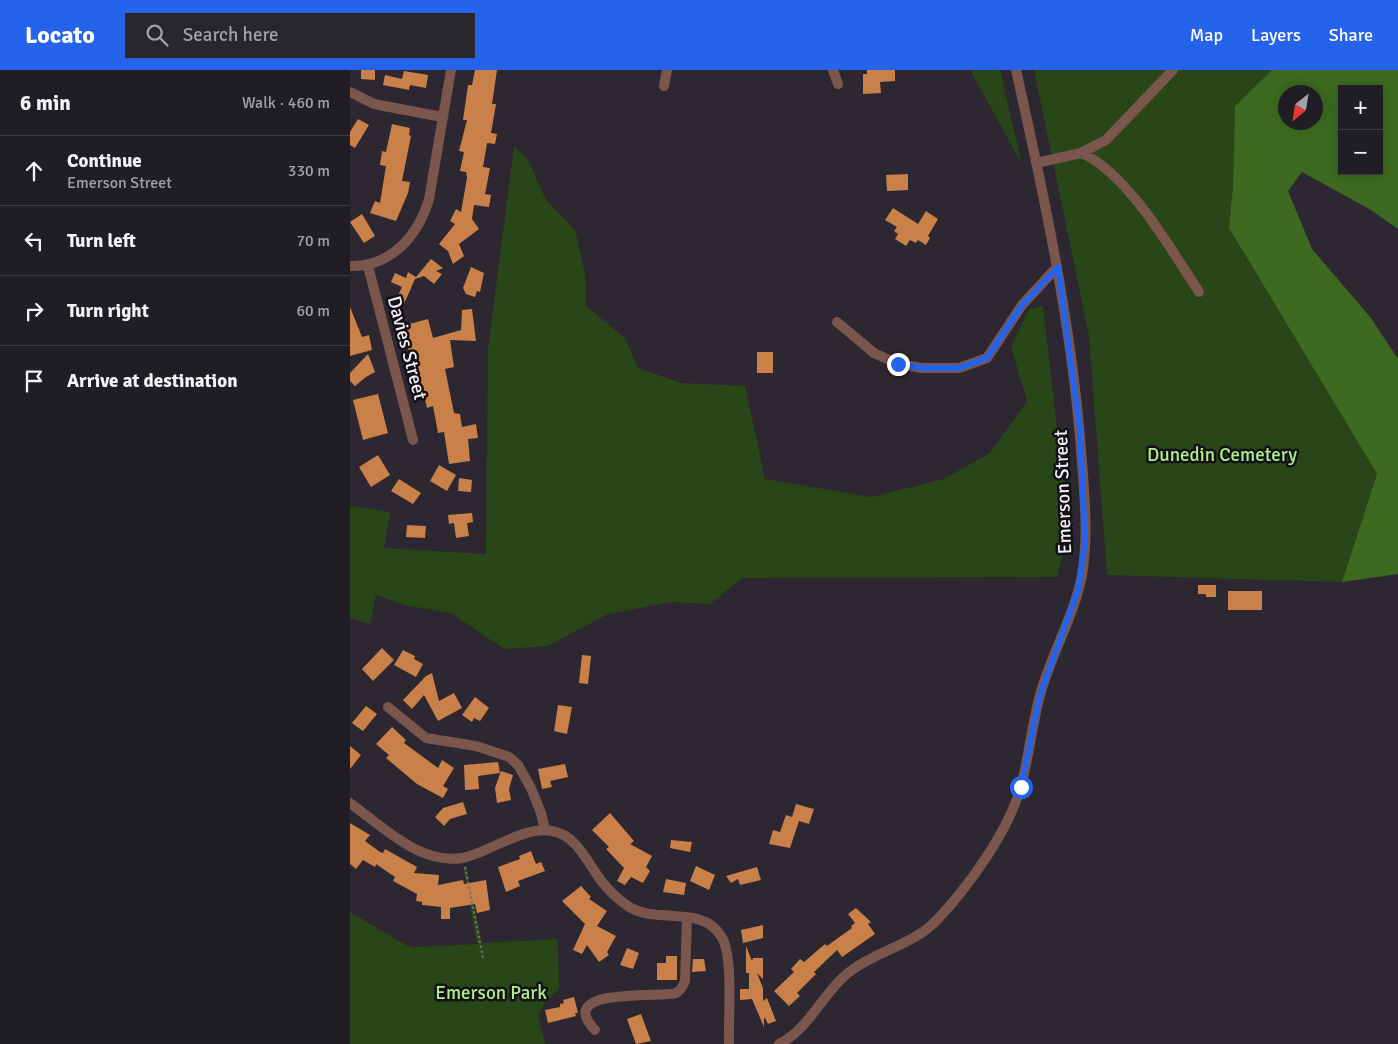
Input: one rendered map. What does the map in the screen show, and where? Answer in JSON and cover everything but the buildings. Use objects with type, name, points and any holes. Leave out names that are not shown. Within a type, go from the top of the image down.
[{"type":"street","points":[[350,266],[368,266],[397,250],[408,240],[423,218],[429,199],[451,70]]},
{"type":"street","points":[[664,86],[667,70]]},
{"type":"street","points":[[833,70],[838,84]]},
{"type":"street","name":"Emerson Street","points":[[779,1044],[794,1034],[837,983],[852,970],[911,940],[936,921],[993,845],[1018,795],[1040,695],[1078,590],[1085,542],[1080,430],[1058,267],[1016,70]]},
{"type":"street","points":[[1036,163],[1081,153],[1106,140],[1173,70]]},
{"type":"street","points":[[350,92],[374,104],[442,117]]},
{"type":"street","points":[[1081,153],[1094,158],[1132,194],[1199,292]]},
{"type":"street","name":"Davies Street","points":[[368,266],[413,440]]},
{"type":"street","points":[[837,322],[874,353],[898,364],[922,368],[959,368],[987,358],[1022,305],[1058,267]]},
{"type":"street","points":[[388,708],[426,738],[476,746],[509,757],[518,765],[531,788],[541,813],[544,830]]},
{"type":"street","points":[[350,803],[419,851],[447,859],[463,858],[523,834],[544,830],[558,832],[570,839],[603,884],[630,908],[656,916],[687,917],[705,921],[715,927],[726,946],[729,1044]]},
{"type":"street","points":[[595,1030],[586,1019],[586,1014],[591,1005],[598,1001],[614,995],[670,994],[680,990],[686,981],[687,917]]},
{"type":"path","points":[[463,858],[483,958]]},
{"type":"green space","points":[[970,70],[1000,70],[1022,164]]},
{"type":"green space","name":"Dunedin Cemetery","points":[[1034,70],[1272,70],[1235,106],[1233,186],[1229,228],[1377,474],[1342,582],[1107,575],[1089,336]]},
{"type":"green space","points":[[1272,70],[1398,70],[1398,229],[1371,210],[1302,172],[1288,191],[1312,249],[1371,318],[1398,359],[1398,574],[1342,582],[1377,474],[1229,228],[1233,186],[1235,106]]},
{"type":"green space","points":[[514,146],[528,160],[546,200],[575,230],[585,273],[586,306],[625,338],[638,368],[681,383],[745,386],[765,479],[871,497],[944,479],[990,453],[1027,401],[1011,347],[1029,309],[1043,306],[1064,490],[1063,551],[1057,577],[742,578],[710,604],[671,602],[608,614],[548,646],[504,649],[451,613],[404,605],[376,595],[370,624],[350,618],[350,506],[390,512],[384,548],[486,554],[488,349]]},
{"type":"green space","name":"Emerson Park","points":[[466,866],[482,943],[558,939],[559,989],[546,1001],[538,1015],[545,1044],[350,1044],[350,912],[406,945],[415,947],[477,944],[463,867]]},
{"type":"route","points":[[898,364],[945,369],[959,368],[987,358],[1022,305],[1058,267],[1080,430],[1084,494],[1084,559],[1078,590],[1040,695],[1021,787]]}]
